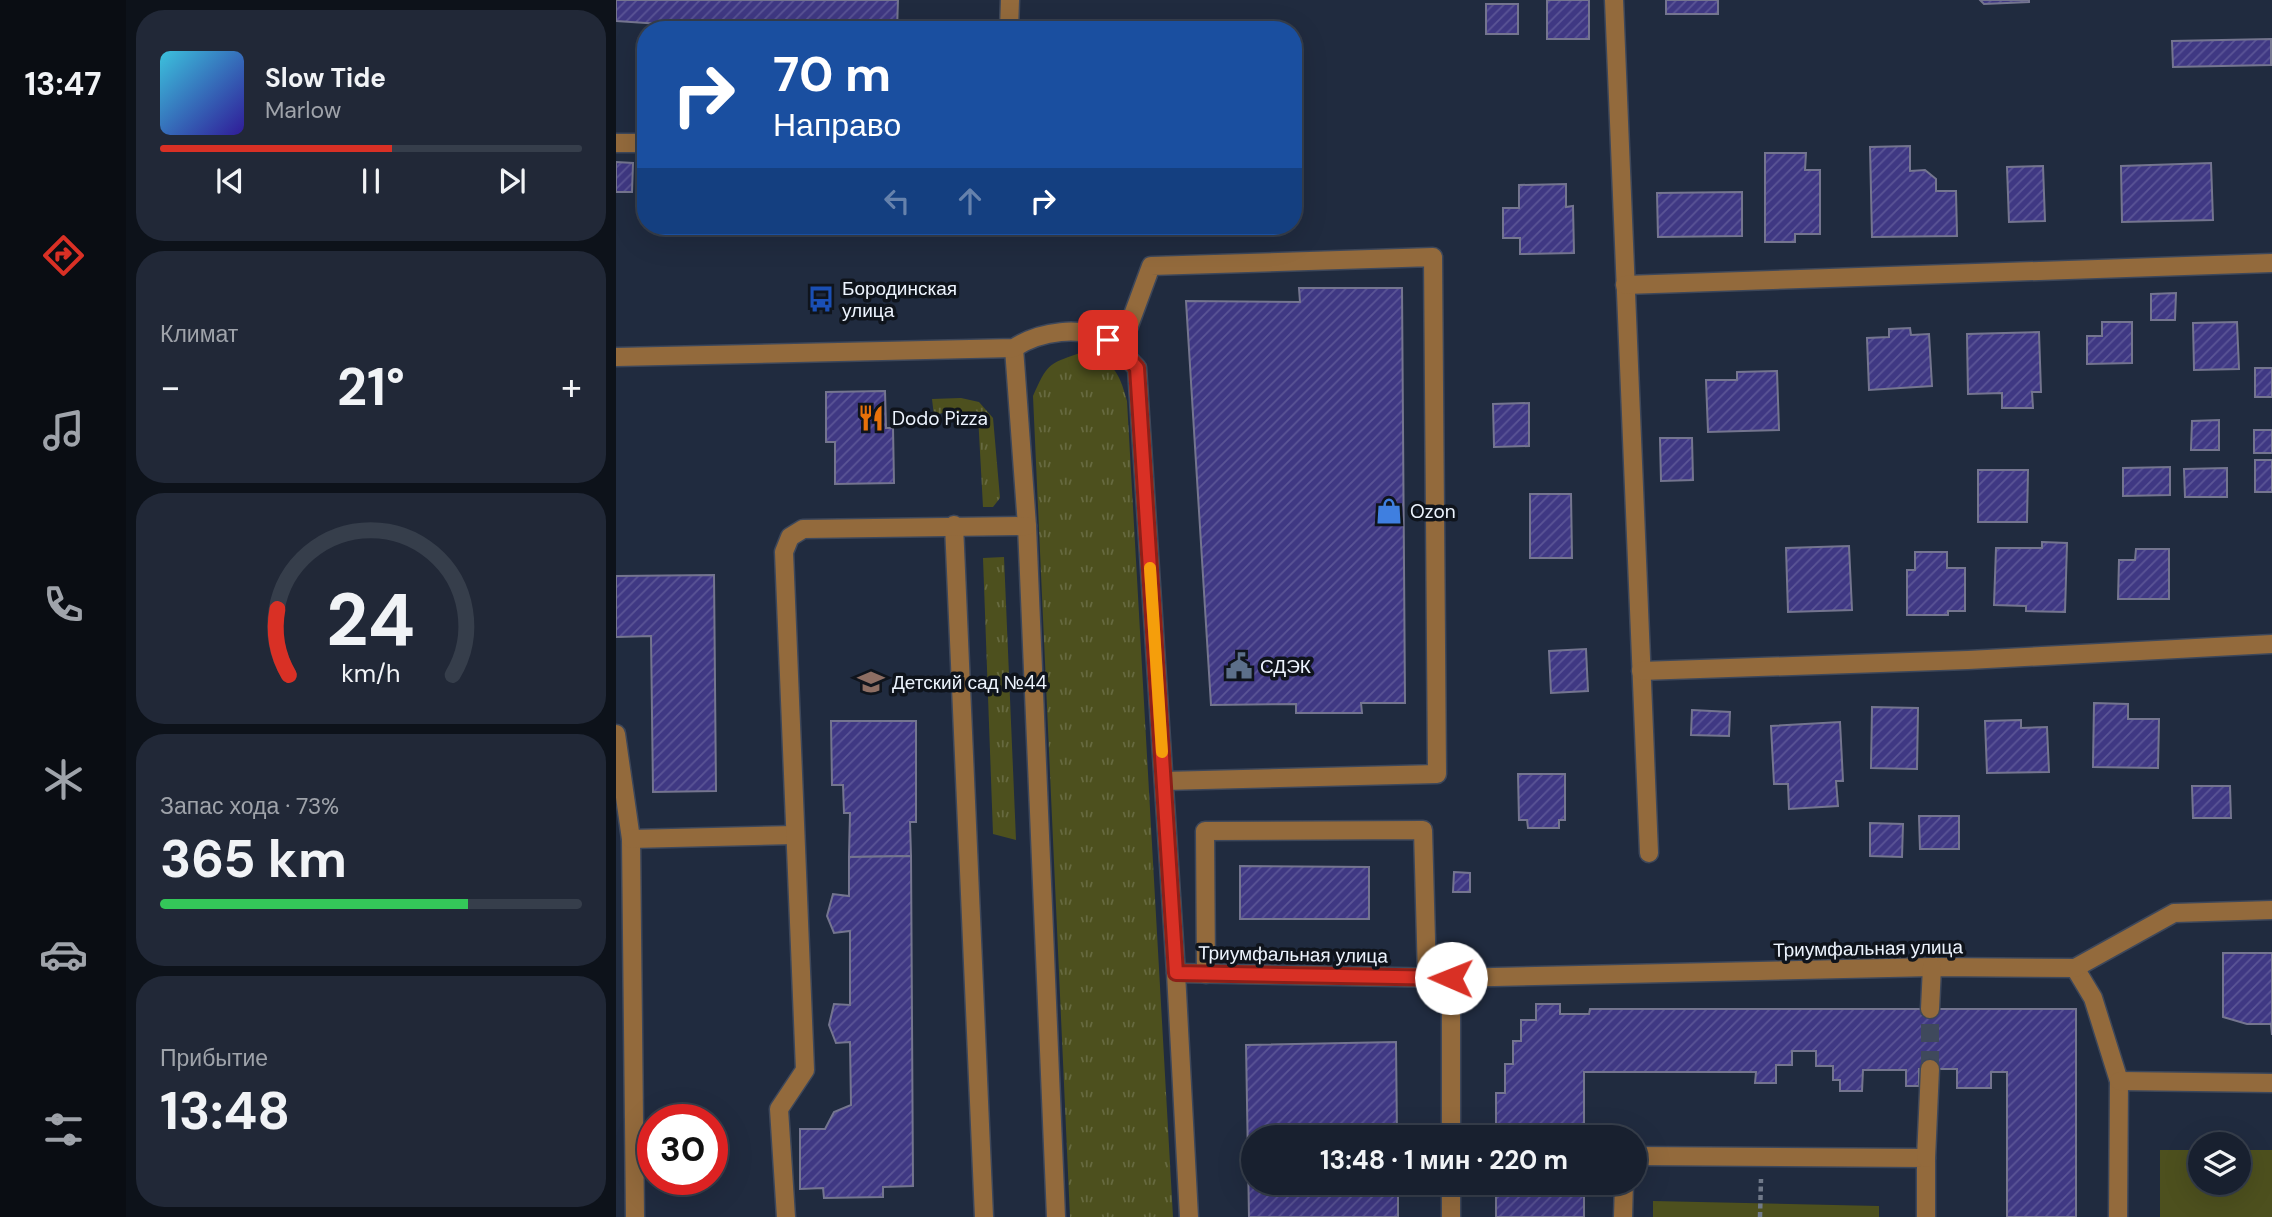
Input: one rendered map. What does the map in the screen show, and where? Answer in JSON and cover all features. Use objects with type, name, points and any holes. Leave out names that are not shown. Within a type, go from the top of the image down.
[{"type":"street","points":[[1009,21],[1010,0]]},
{"type":"street","points":[[1614,0],[1649,853]]},
{"type":"street","points":[[616,143],[637,143]]},
{"type":"street","points":[[1121,350],[1151,266],[1433,257],[1437,774],[1164,781]]},
{"type":"street","points":[[1625,285],[2272,263]]},
{"type":"street","points":[[616,357],[1014,348],[1029,338],[1068,331],[1108,340],[1137,368],[1189,1217]]},
{"type":"street","points":[[1014,348],[1027,526],[1056,1217]]},
{"type":"street","points":[[954,525],[984,1217]]},
{"type":"street","points":[[786,1217],[779,1109],[805,1070],[785,552],[790,537],[803,529],[1027,526]]},
{"type":"street","points":[[1641,671],[1968,660],[2272,644]]},
{"type":"street","points":[[616,733],[631,839],[635,1217]]},
{"type":"street","points":[[1206,974],[1205,831],[1423,830],[1427,977]]},
{"type":"street","points":[[631,839],[794,835]]},
{"type":"street","name":"Триумфальная улица","points":[[1176,973],[1451,978],[1932,967],[2075,968],[2174,913],[2272,910]]},
{"type":"street","points":[[1930,1009],[1932,967]]},
{"type":"street","points":[[2075,968],[2093,998],[2119,1082],[2118,1217]]},
{"type":"street","points":[[1451,978],[1451,1125]]},
{"type":"street","points":[[1926,1217],[1930,1069]]},
{"type":"street","points":[[2119,1082],[2272,1083]]},
{"type":"street","points":[[1647,1156],[1926,1157]]},
{"type":"street","points":[[1451,1195],[1451,1217]]},
{"type":"street","points":[[1623,1217],[1624,1195]]},
{"type":"path","points":[[1760,1217],[1761,1157]]},
{"type":"green space","points":[[1080,353],[1107,362],[1117,374],[1127,401],[1173,1217],[1070,1217],[1033,396],[1049,367]]},
{"type":"green space","points":[[961,398],[979,402],[993,418],[1000,498],[993,507],[983,507],[978,415],[945,412],[934,416],[932,399]]},
{"type":"green space","points":[[1004,557],[1016,840],[993,834],[983,558]]},
{"type":"green space","points":[[2160,1150],[2188,1150],[2188,1195],[2251,1195],[2251,1150],[2272,1150],[2272,1217],[2160,1217]]},
{"type":"green space","points":[[1653,1201],[1879,1206],[1879,1217],[1653,1217]]},
{"type":"building","points":[[616,0],[898,0],[897,21],[616,21]]},
{"type":"building","points":[[1547,0],[1589,0],[1589,39],[1547,39]]},
{"type":"building","points":[[1666,0],[1718,0],[1718,14],[1666,14]]},
{"type":"building","points":[[1980,0],[2029,0],[2029,2],[1984,4]]},
{"type":"building","points":[[1486,4],[1518,4],[1518,34],[1486,34]]},
{"type":"building","points":[[2271,39],[2271,65],[2173,67],[2172,41]]},
{"type":"building","points":[[1910,146],[1910,171],[1925,170],[1936,179],[1936,191],[1956,191],[1957,236],[1872,237],[1870,147]]},
{"type":"building","points":[[1765,153],[1806,153],[1805,170],[1820,170],[1820,234],[1795,234],[1795,242],[1765,242]]},
{"type":"building","points":[[616,162],[633,163],[632,192],[616,192]]},
{"type":"building","points":[[2211,163],[2213,220],[2122,222],[2121,166]]},
{"type":"building","points":[[2043,166],[2045,221],[2009,222],[2007,167]]},
{"type":"building","points":[[1566,184],[1566,207],[1573,206],[1574,253],[1520,254],[1520,238],[1503,238],[1503,208],[1519,208],[1519,185]]},
{"type":"building","points":[[1742,192],[1742,236],[1658,237],[1657,193]]},
{"type":"building","points":[[1299,288],[1402,288],[1405,703],[1361,703],[1362,713],[1296,713],[1296,704],[1211,705],[1186,301],[1300,302]]},
{"type":"building","points":[[2176,293],[2175,320],[2151,320],[2151,294]]},
{"type":"building","points":[[2102,322],[2132,322],[2132,363],[2087,364],[2087,336],[2102,336]]},
{"type":"building","points":[[2237,322],[2239,369],[2194,370],[2193,323]]},
{"type":"building","points":[[1910,328],[1911,335],[1929,334],[1932,386],[1869,390],[1867,338],[1889,337],[1889,329]]},
{"type":"building","points":[[2039,332],[2041,392],[2032,392],[2033,408],[2002,408],[2002,393],[1968,394],[1967,334]]},
{"type":"building","points":[[2255,368],[2272,368],[2272,397],[2255,397]]},
{"type":"building","points":[[1777,371],[1779,430],[1708,432],[1706,380],[1737,380],[1737,372]]},
{"type":"building","points":[[885,391],[886,428],[893,428],[894,483],[835,484],[835,442],[826,442],[826,392]]},
{"type":"building","points":[[1529,403],[1529,446],[1494,447],[1493,404]]},
{"type":"building","points":[[2219,420],[2219,450],[2191,450],[2192,421]]},
{"type":"building","points":[[2254,430],[2272,430],[2272,453],[2254,453]]},
{"type":"building","points":[[1660,438],[1692,438],[1693,480],[1661,481]]},
{"type":"building","points":[[2255,460],[2272,460],[2272,492],[2255,492]]},
{"type":"building","points":[[2170,467],[2170,495],[2123,496],[2123,468]]},
{"type":"building","points":[[2227,468],[2227,497],[2185,497],[2184,469]]},
{"type":"building","points":[[1978,470],[2028,470],[2027,522],[1978,522]]},
{"type":"building","points":[[1530,494],[1571,494],[1572,558],[1530,558]]},
{"type":"building","points":[[2042,542],[2067,543],[2065,612],[2026,611],[2026,606],[1994,605],[1996,548],[2042,548]]},
{"type":"building","points":[[1849,546],[1852,610],[1788,612],[1786,548]]},
{"type":"building","points":[[2136,549],[2169,549],[2169,599],[2118,599],[2119,560],[2135,560]]},
{"type":"building","points":[[1915,552],[1947,552],[1947,568],[1965,568],[1965,611],[1948,611],[1948,615],[1907,615],[1907,570],[1915,570]]},
{"type":"building","points":[[714,575],[716,791],[653,792],[651,636],[616,637],[616,576]]},
{"type":"building","points":[[1586,649],[1588,691],[1551,693],[1549,651]]},
{"type":"building","points":[[2094,703],[2128,704],[2128,719],[2159,719],[2158,768],[2093,767]]},
{"type":"building","points":[[1872,707],[1918,708],[1917,769],[1871,768]]},
{"type":"building","points":[[1692,710],[1730,712],[1729,736],[1691,735]]},
{"type":"building","points":[[2021,720],[2021,728],[2047,727],[2049,772],[1987,773],[1985,721]]},
{"type":"building","points":[[831,721],[916,721],[916,822],[910,822],[911,856],[849,857],[850,813],[844,813],[843,785],[832,785]]},
{"type":"building","points":[[1840,722],[1843,781],[1836,781],[1838,806],[1789,809],[1788,784],[1774,784],[1771,726]]},
{"type":"building","points":[[1518,774],[1565,774],[1565,820],[1559,820],[1559,828],[1528,828],[1527,820],[1519,820]]},
{"type":"building","points":[[2192,786],[2230,786],[2231,818],[2193,818]]},
{"type":"building","points":[[1919,816],[1959,816],[1959,849],[1920,849]]},
{"type":"building","points":[[1870,823],[1903,824],[1902,857],[1870,856]]},
{"type":"building","points":[[911,856],[913,1186],[883,1187],[883,1197],[824,1198],[823,1188],[800,1189],[800,1129],[825,1129],[834,1112],[851,1105],[850,1042],[836,1043],[829,1025],[834,1004],[850,1005],[850,931],[834,933],[827,916],[833,894],[849,896],[849,857]]},
{"type":"building","points":[[1240,866],[1369,867],[1369,919],[1240,919]]},
{"type":"building","points":[[1454,872],[1470,873],[1470,892],[1453,892]]},
{"type":"building","points":[[2223,953],[2272,953],[2272,1035],[2271,1024],[2247,1024],[2223,1017]]},
{"type":"building","points":[[1536,1004],[1560,1004],[1560,1014],[1589,1014],[1590,1009],[2076,1009],[2076,1217],[2007,1217],[2007,1072],[1991,1072],[1991,1088],[1957,1088],[1957,1069],[1919,1069],[1919,1086],[1906,1086],[1906,1070],[1863,1070],[1862,1091],[1840,1091],[1840,1080],[1833,1080],[1833,1066],[1816,1066],[1816,1051],[1792,1051],[1792,1065],[1776,1065],[1776,1083],[1755,1083],[1756,1072],[1584,1072],[1584,1125],[1496,1125],[1496,1093],[1505,1093],[1505,1064],[1513,1064],[1513,1041],[1521,1041],[1521,1020],[1536,1020]]},
{"type":"building","points":[[1396,1042],[1397,1125],[1247,1125],[1246,1045]]},
{"type":"building","points":[[1249,1195],[1398,1195],[1398,1217],[1249,1217]]},
{"type":"building","points":[[1496,1195],[1584,1195],[1584,1217],[1496,1217]]},
{"type":"tunnel","points":[[1930,1009],[1930,1069]]},
{"type":"slow traffic","points":[[1150,568],[1162,752]]},
{"type":"place","name":"Бородинская улица","points":[[821,299]]},
{"type":"place","name":"Dodo Pizza","points":[[871,418]]},
{"type":"place","name":"Ozon","points":[[1389,511]]},
{"type":"place","name":"СДЭК","points":[[1239,666]]},
{"type":"place","name":"Детский сад №44","points":[[871,682]]},
{"type":"route","points":[[1108,340],[1137,368],[1176,973],[1451,978]]}]
